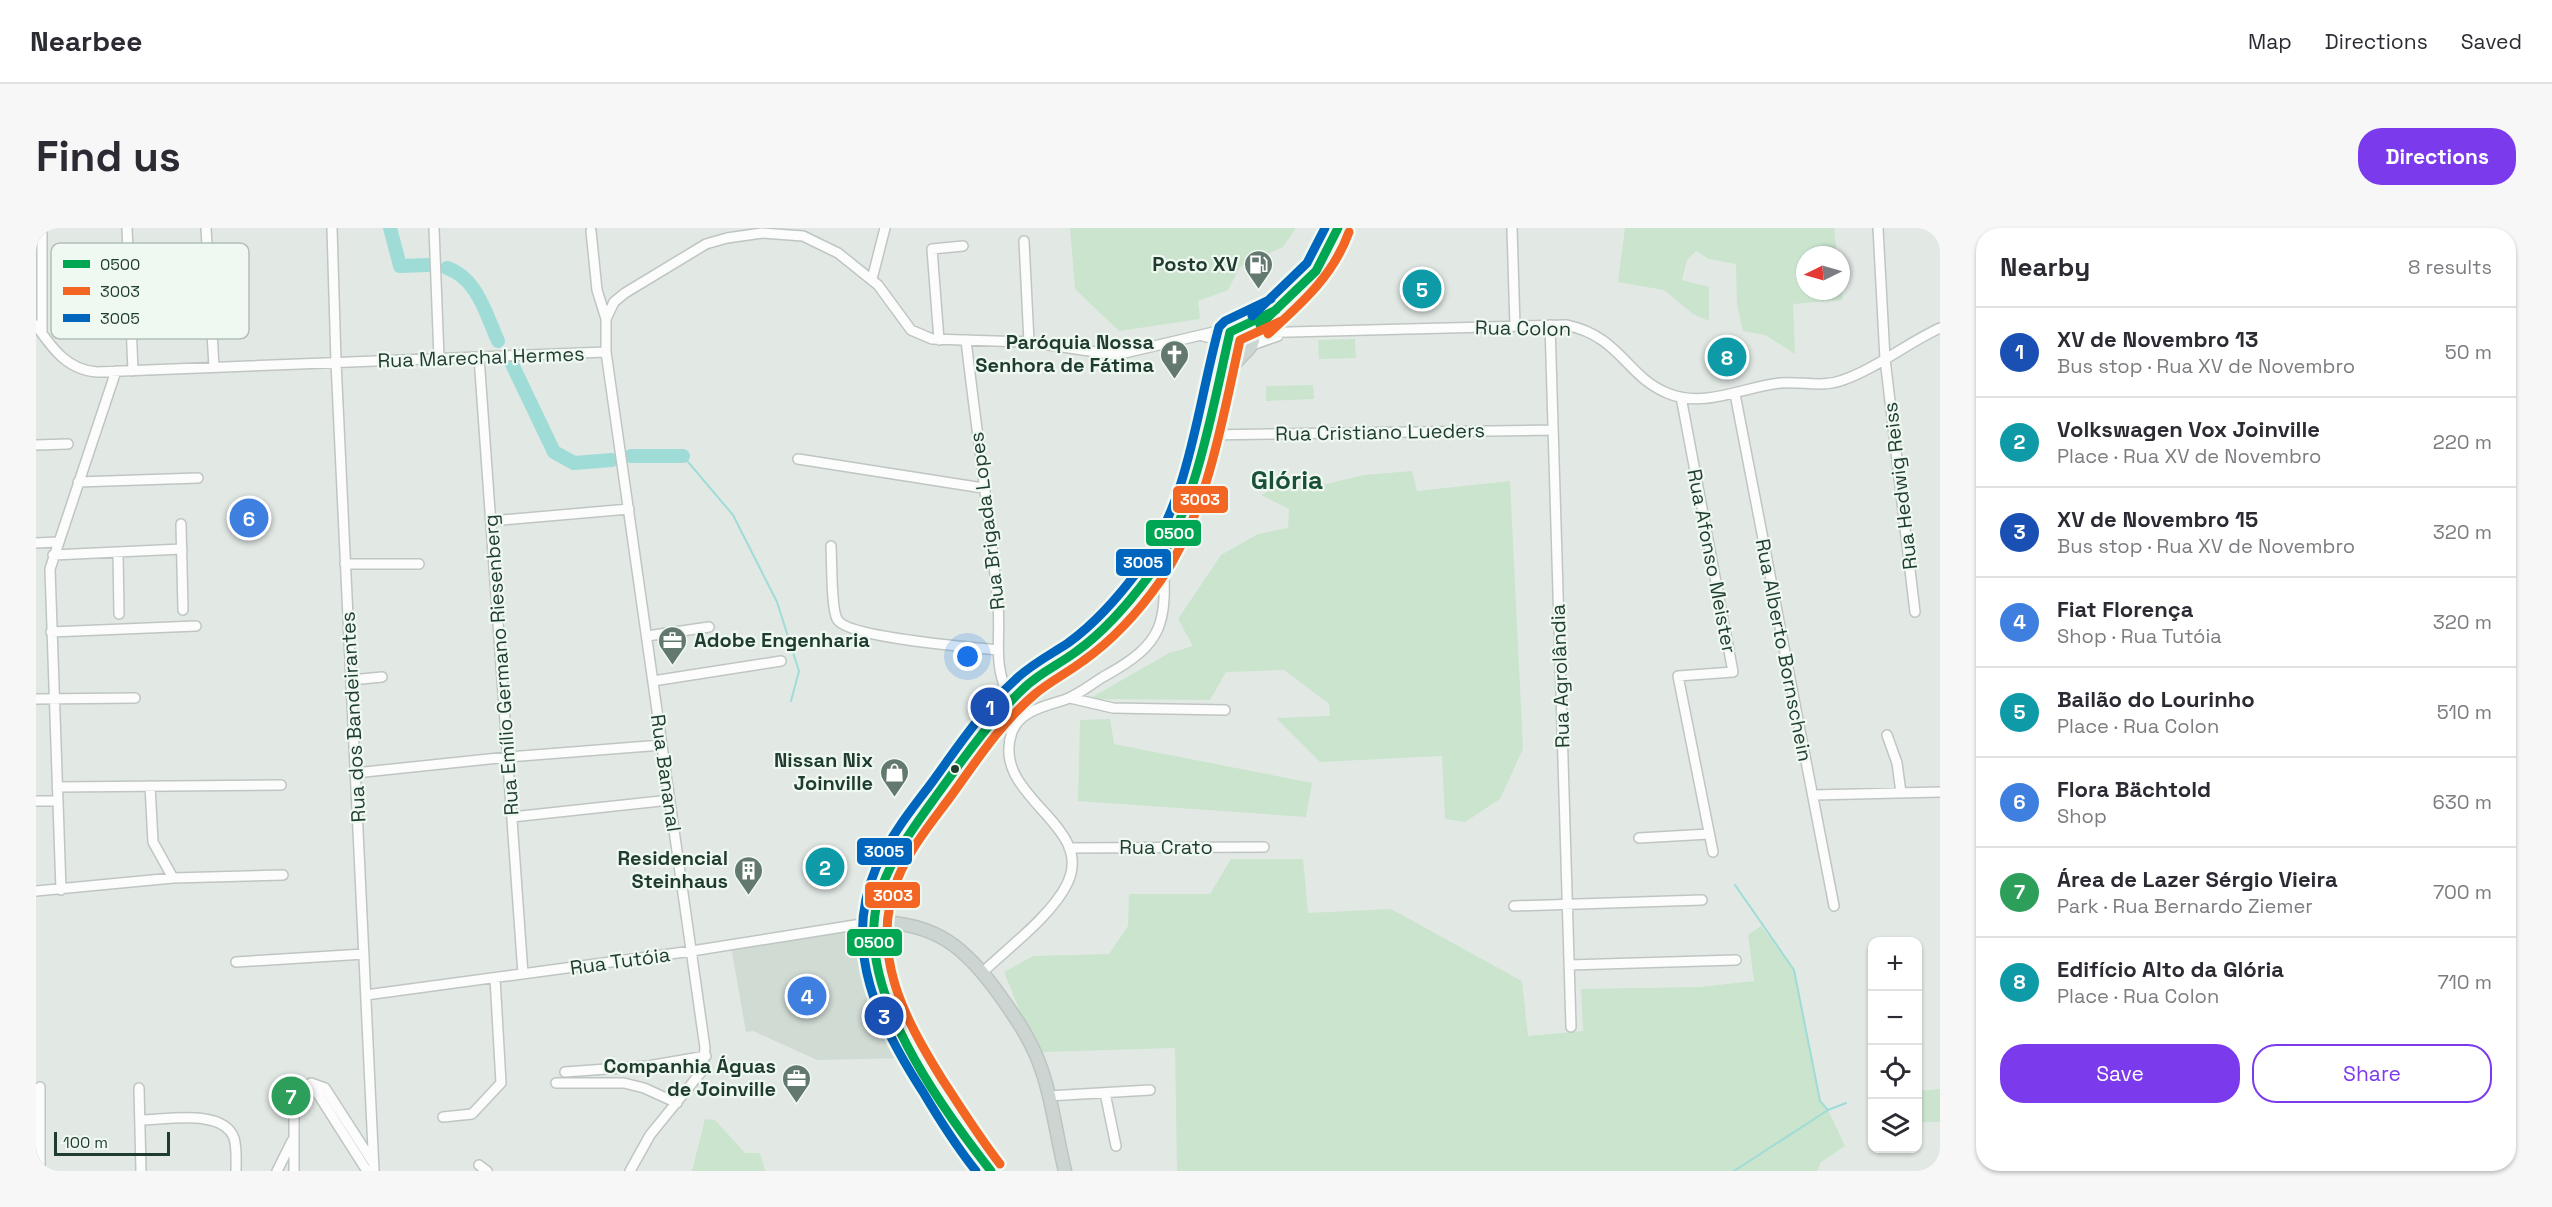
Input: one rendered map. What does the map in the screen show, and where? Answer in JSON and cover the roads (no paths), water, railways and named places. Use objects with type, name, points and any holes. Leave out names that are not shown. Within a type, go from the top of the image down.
[{"type":"main road","points":[[991,1171],[928,1079],[894,1022],[878,976],[873,948],[874,922],[882,887],[894,856],[980,734],[1011,699],[1106,627],[1136,595],[1163,555],[1185,509],[1217,392],[1230,332],[1276,310],[1294,297],[1312,279],[1328,253],[1338,228]]},
{"type":"main road","points":[[1217,392],[1251,340],[1276,310]]},
{"type":"main road","points":[[1237,327],[1251,340]]},
{"type":"main road","points":[[1228,343],[1237,351],[1251,340]]},
{"type":"main road","points":[[874,922],[902,924],[944,939],[969,956],[983,972],[1029,1040],[1039,1062],[1065,1171]]},
{"type":"street","points":[[39,329],[42,228]]},
{"type":"street","points":[[127,228],[127,243]]},
{"type":"street","points":[[206,228],[207,243]]},
{"type":"street","name":"Rua dos Bandeirantes","points":[[333,228],[336,362],[373,1169]]},
{"type":"street","points":[[434,228],[439,358]]},
{"type":"street","points":[[872,279],[885,228]]},
{"type":"street","points":[[1512,228],[1515,326]]},
{"type":"street","name":"Rua Hedwig Reiss","points":[[1878,228],[1885,359],[1915,612]]},
{"type":"street","name":"Rua Marechal Hermes","points":[[39,329],[57,353],[73,366],[89,372],[606,352],[606,319],[596,281],[591,231]]},
{"type":"street","points":[[606,319],[614,302],[625,293],[699,247],[727,233],[762,233],[803,236],[838,253],[872,279],[911,330],[920,336],[939,340],[1029,342],[1081,352],[1116,355],[1237,327]]},
{"type":"street","points":[[1024,241],[1029,342]]},
{"type":"street","points":[[939,340],[932,249],[963,246]]},
{"type":"street","name":"Rua Agrolândia","points":[[1550,325],[1571,1027]]},
{"type":"street","name":"Rua Colon","points":[[1251,340],[1283,334],[1566,325],[1597,335],[1659,389],[1681,397],[1735,394],[1776,384],[1834,383],[1885,359],[1940,328]]},
{"type":"street","points":[[1198,335],[1228,343]]},
{"type":"street","points":[[132,339],[133,370]]},
{"type":"street","points":[[212,339],[214,367]]},
{"type":"street","name":"Rua Brigada Lopes","points":[[966,340],[998,606],[998,670],[1011,699]]},
{"type":"street","name":"Rua Bananal","points":[[606,352],[706,1056]]},
{"type":"street","name":"Rua Emílio Germano Riesenberg","points":[[479,357],[524,974]]},
{"type":"street","points":[[61,890],[50,580],[57,542],[116,372]]},
{"type":"street","name":"Rua Alberto Bornschein","points":[[1735,394],[1834,906]]},
{"type":"street","name":"Rua Afonso Meister","points":[[1681,397],[1733,672],[1678,676],[1713,852]]},
{"type":"street","name":"Rua Cristiano Lueders","points":[[1206,435],[1553,430]]},
{"type":"street","points":[[36,445],[68,444]]},
{"type":"street","points":[[798,459],[983,488]]},
{"type":"street","points":[[78,482],[198,478]]},
{"type":"street","points":[[491,521],[629,509]]},
{"type":"street","points":[[181,524],[183,610]]},
{"type":"street","points":[[36,543],[57,542]]},
{"type":"street","points":[[831,546],[836,616],[844,627],[868,634],[997,650]]},
{"type":"street","points":[[53,555],[182,549]]},
{"type":"street","points":[[118,552],[119,614]]},
{"type":"street","points":[[983,972],[1049,908],[1066,886],[1071,871],[1069,848],[1058,827],[1023,791],[1016,779],[1010,756],[1012,733],[1025,715],[1070,698],[1136,657],[1154,640],[1161,615],[1163,555]]},
{"type":"street","points":[[345,564],[420,564]]},
{"type":"street","points":[[51,632],[196,626]]},
{"type":"street","points":[[647,636],[709,627]]},
{"type":"street","points":[[653,681],[781,661]]},
{"type":"street","points":[[351,680],[382,677]]},
{"type":"street","points":[[36,699],[135,698]]},
{"type":"street","points":[[1070,698],[1113,708],[1225,710]]},
{"type":"street","points":[[1887,735],[1897,763],[1901,793]]},
{"type":"street","points":[[355,773],[508,757],[662,745]]},
{"type":"street","points":[[57,787],[281,785]]},
{"type":"street","points":[[150,786],[153,842],[173,878]]},
{"type":"street","points":[[1813,795],[1940,792]]},
{"type":"street","points":[[512,817],[670,800]]},
{"type":"street","points":[[36,801],[57,801]]},
{"type":"street","points":[[1639,838],[1709,834]]},
{"type":"street","name":"Rua Crato","points":[[1069,848],[1264,847]]},
{"type":"street","points":[[36,891],[173,878],[283,875]]},
{"type":"street","points":[[1514,906],[1702,900]]},
{"type":"street","name":"Rua Tutóia","points":[[366,995],[692,951],[874,922]]},
{"type":"street","points":[[236,962],[364,954]]},
{"type":"street","points":[[1569,965],[1736,960]]},
{"type":"street","points":[[443,1117],[472,1114],[501,1083],[495,978]]},
{"type":"street","points":[[565,1071],[648,1066],[706,1056],[702,1071],[650,1135],[630,1171]]},
{"type":"street","points":[[294,1171],[293,1139],[296,1097],[311,1083],[326,1088],[373,1169]]},
{"type":"street","points":[[556,1083],[624,1083],[644,1088],[677,1103]]},
{"type":"street","points":[[40,1087],[38,1137],[40,1171]]},
{"type":"street","points":[[139,1088],[141,1171]]},
{"type":"street","points":[[1048,1096],[1150,1090]]},
{"type":"street","points":[[1105,1093],[1116,1146]]},
{"type":"street","points":[[140,1120],[206,1118],[218,1121],[234,1139],[236,1171]]},
{"type":"street","points":[[277,1171],[293,1139]]},
{"type":"waterway","points":[[390,228],[400,266],[428,265]]},
{"type":"waterway","points":[[447,268],[457,273],[473,288],[498,341]]},
{"type":"waterway","points":[[511,362],[554,452],[574,463],[612,460]]},
{"type":"waterway","points":[[631,456],[683,456]]},
{"type":"waterway","points":[[683,456],[733,515],[777,602],[799,671],[791,701]]},
{"type":"waterway","points":[[1735,885],[1794,970],[1820,1101],[1828,1110]]},
{"type":"waterway","points":[[1734,1171],[1828,1110],[1846,1103]]},
{"type":"place","name":"Bailão do Lourinho","points":[[1422,289]]},
{"type":"place","name":"Posto XV","points":[[1259,290]]},
{"type":"place","name":"Edifício Alto da Glória","points":[[1727,357]]},
{"type":"place","name":"Paróquia Nossa Senhora de Fátima","points":[[1175,380]]},
{"type":"place","name":"Flora Bächtold","points":[[249,518]]},
{"type":"place","name":"Adobe Engenharia","points":[[673,666]]},
{"type":"place","name":"XV de Novembro 13","points":[[990,707]]},
{"type":"place","name":"Nissan Nix Joinville","points":[[894,798]]},
{"type":"place","name":"Volkswagen Vox Joinville","points":[[825,867]]},
{"type":"place","name":"Residencial Steinhaus","points":[[749,896]]},
{"type":"place","name":"Fiat Florença","points":[[807,996]]},
{"type":"place","name":"XV de Novembro 15","points":[[884,1016]]},
{"type":"place","name":"Área de Lazer Sérgio Vieira","points":[[291,1096]]},
{"type":"place","name":"Companhia Águas de Joinville","points":[[797,1104]]},
{"type":"district","name":"Glória","points":[[1287,480]]}]
